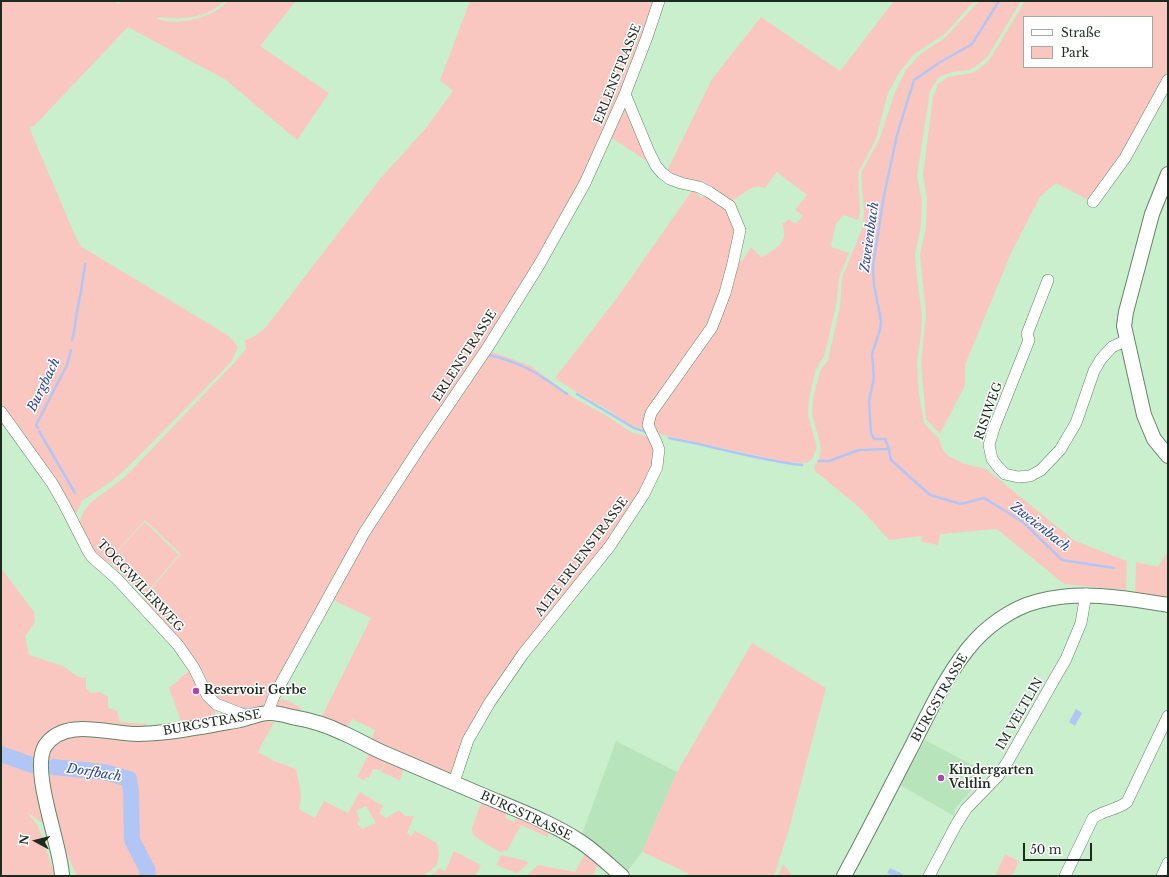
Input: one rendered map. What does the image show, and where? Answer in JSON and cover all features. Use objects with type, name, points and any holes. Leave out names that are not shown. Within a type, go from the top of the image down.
[{"type":"street","name":"ERLENSTRASSE","points":[[268,712],[274,696],[364,533],[488,347],[539,265],[585,183],[625,94],[659,1]]},
{"type":"street","points":[[1093,202],[1125,158],[1168,80]]},
{"type":"street","name":"ALTE ERLENSTRASSE","points":[[454,782],[468,740],[490,702],[523,654],[610,546],[644,494],[657,467],[659,450],[648,426],[650,413],[712,327],[725,293],[733,264],[740,230],[730,206],[699,187],[670,179],[662,173],[656,166],[649,152],[625,94]]},
{"type":"street","points":[[1168,174],[1152,214],[1126,312],[1124,326],[1144,415],[1154,439],[1168,456]]},
{"type":"street","name":"RISIWEG","points":[[1048,280],[1027,334],[1029,340],[994,428],[989,445],[992,459],[1001,471],[1011,476],[1030,476],[1041,470],[1054,457],[1074,427],[1094,371],[1100,359],[1112,346],[1127,340]]},
{"type":"street","name":"TOGGWILERWEG","points":[[1,412],[55,488],[77,528],[84,545],[92,557],[117,579],[178,645],[194,668],[211,700],[216,704],[252,718]]},
{"type":"street","name":"BURGSTRASSE","points":[[844,876],[954,668],[968,648],[990,627],[1018,608],[1039,601],[1086,594],[1168,605]]},
{"type":"street","name":"IM VELTLIN","points":[[929,876],[966,809],[998,776],[1008,761],[1062,666],[1081,623],[1086,594]]},
{"type":"street","name":"BURGSTRASSE","points":[[62,876],[59,853],[40,774],[45,746],[51,740],[70,730],[86,728],[144,734],[184,730],[252,718],[268,712],[307,720],[342,732],[370,747],[558,828],[582,842],[622,876]]},
{"type":"street","points":[[1065,876],[1094,818],[1101,812],[1120,808],[1127,802],[1168,716]]},
{"type":"street","points":[[1162,876],[1168,863]]},
{"type":"shaded area","name":"Kindergarten Veltlin","points":[[925,740],[980,769],[977,773],[977,784],[955,809],[954,816],[900,785]]},
{"type":"shaded area","points":[[616,741],[677,772],[642,852],[626,873],[581,837]]},
{"type":"green space","points":[[1,1],[115,1],[117,4],[120,3],[120,1],[224,1],[210,12],[202,15],[185,18],[158,17],[157,19],[175,22],[205,16],[222,7],[228,1],[296,1],[260,46],[329,93],[297,140],[226,80],[128,27],[34,126],[29,127],[77,240],[82,247],[229,336],[238,347],[231,362],[128,467],[112,481],[82,501],[77,512],[74,514],[1,408]]},
{"type":"green space","points":[[470,1],[656,1],[604,134],[537,263],[484,345],[385,489],[262,708],[245,708],[229,704],[217,698],[209,689],[202,672],[179,639],[143,598],[181,554],[145,520],[106,563],[92,552],[79,523],[83,513],[90,503],[125,477],[234,363],[246,349],[245,340],[254,337],[266,327],[380,179],[426,128],[453,91],[440,80]]},
{"type":"green space","points":[[894,1],[974,1],[945,34],[914,54],[899,73],[888,93],[876,139],[858,173],[860,212],[858,220],[844,215],[836,224],[831,245],[833,248],[849,253],[839,278],[836,306],[824,357],[816,369],[809,398],[808,415],[817,447],[813,458],[807,463],[787,462],[659,434],[654,429],[651,422],[652,413],[706,338],[736,263],[742,261],[751,247],[761,257],[780,245],[784,236],[782,224],[789,219],[796,224],[803,216],[795,210],[807,195],[777,172],[765,188],[751,188],[732,201],[666,173],[712,79],[761,17],[840,71]]},
{"type":"green space","points":[[979,1],[1021,1],[988,56],[978,65],[969,70],[953,72],[939,77],[930,91],[917,176],[922,201],[921,226],[915,254],[922,314],[917,362],[919,395],[924,423],[939,439],[943,450],[948,456],[965,464],[986,469],[1075,541],[1127,561],[1126,590],[1064,584],[997,529],[940,534],[938,545],[921,542],[922,536],[889,540],[860,508],[815,471],[814,466],[819,459],[821,447],[812,414],[813,398],[820,371],[828,360],[840,307],[842,278],[863,226],[864,212],[861,173],[879,140],[895,92],[906,70],[919,55],[946,37]]},
{"type":"green space","points":[[1025,1],[1168,1],[1168,76],[1143,122],[1090,201],[1056,183],[1040,197],[1012,251],[965,365],[965,385],[940,434],[926,419],[921,363],[926,315],[920,255],[926,227],[927,200],[923,175],[933,97],[938,84],[948,77],[972,73],[990,59]]},
{"type":"green space","points":[[623,107],[629,108],[655,166],[610,137]]},
{"type":"green space","points":[[693,189],[701,198],[708,194],[728,210],[736,237],[710,327],[649,412],[647,430],[630,425],[610,411],[555,378],[617,298]]},
{"type":"green space","points":[[490,351],[531,366],[571,396],[607,416],[631,432],[654,439],[655,465],[620,527],[510,668],[453,773],[430,766],[371,740],[375,730],[352,719],[346,730],[320,720],[371,618],[331,599],[369,533]]},
{"type":"green space","points":[[145,522],[179,555],[144,595],[108,561]]},
{"type":"green space","points":[[1168,551],[1168,598],[1135,593],[1136,562],[1158,567]]},
{"type":"green space","points":[[1,568],[34,612],[35,622],[25,637],[29,655],[63,666],[78,677],[86,678],[86,688],[90,693],[100,692],[108,697],[108,708],[117,711],[120,722],[147,724],[148,730],[185,735],[263,721],[274,722],[258,752],[274,761],[296,769],[301,794],[299,809],[315,818],[324,801],[348,813],[360,792],[383,806],[379,813],[386,818],[399,810],[405,816],[414,816],[407,833],[411,836],[415,831],[437,843],[439,854],[439,859],[436,866],[423,876],[77,876],[58,835],[27,812],[38,826],[54,876],[1,876]],"holes":[[[366,806],[376,823],[362,829],[357,823],[360,820],[356,811]]]},
{"type":"green space","points":[[752,643],[826,688],[789,829],[774,876],[687,876],[688,873],[642,852],[677,772]]},
{"type":"green space","points":[[191,669],[197,685],[195,689],[197,692],[201,692],[214,707],[214,718],[221,714],[219,711],[216,712],[215,709],[237,716],[183,727],[169,688]]},
{"type":"green space","points":[[277,699],[296,705],[301,709],[300,715],[278,707],[276,702]]},
{"type":"green space","points":[[364,749],[386,759],[381,770],[373,769],[369,778],[366,777],[364,780],[357,777],[369,754],[363,751]]},
{"type":"green space","points":[[387,759],[401,766],[403,770],[400,780],[381,772]]},
{"type":"green space","points":[[482,803],[507,813],[505,818],[514,822],[517,817],[549,832],[548,837],[521,825],[507,851],[504,850],[503,852],[500,852],[483,842],[475,836],[473,832],[472,829]]},
{"type":"green space","points":[[454,851],[481,865],[475,876],[430,876],[440,868],[445,872]]},
{"type":"green space","points":[[585,854],[599,864],[595,870],[594,876],[526,876],[538,865],[575,872]]},
{"type":"green space","points":[[1005,854],[1019,861],[1012,876],[995,876]]},
{"type":"green space","points":[[501,855],[527,861],[528,863],[517,873],[496,865]]},
{"type":"green space","points":[[783,864],[793,876],[778,876]]},
{"type":"water","points":[[1076,709],[1082,713],[1075,726],[1069,722]]},
{"type":"water","points":[[1012,710],[1022,716],[1020,720],[1009,714]]},
{"type":"water","points":[[890,868],[903,874],[902,876],[893,876],[887,873]]},
{"type":"waterway","name":"Zweienbach","points":[[999,1],[972,44],[942,61],[914,80],[897,135],[884,196],[873,266],[874,285],[881,321],[880,330],[872,354],[874,378],[869,401],[871,433],[874,439],[885,439],[891,460],[930,495],[961,504],[984,498],[1023,522],[1062,560],[1114,568]]},
{"type":"waterway","name":"Burgbach","points":[[72,340],[85,264]]},
{"type":"waterway","name":"Burgbach","points":[[38,428],[36,425],[67,365],[71,350]]},
{"type":"waterway","points":[[489,355],[512,362],[530,370],[567,394]]},
{"type":"waterway","points":[[577,394],[634,428],[646,432]]},
{"type":"waterway","name":"Burgbach","points":[[39,431],[75,493]]},
{"type":"waterway","points":[[669,438],[769,460],[802,465]]},
{"type":"waterway","points":[[819,461],[829,461],[859,450],[889,449]]},
{"type":"waterway","name":"Burgbach","points":[[241,708],[253,710]]},
{"type":"waterway","name":"Dorfbach","points":[[1,754],[32,765]]},
{"type":"waterway","name":"Dorfbach","points":[[53,767],[104,772],[129,779],[131,791],[132,840],[148,871],[147,876]]},
{"type":"place","name":"Reservoir Gerbe","points":[[196,691]]},
{"type":"place","name":"Kindergarten Veltlin","points":[[941,778]]}]
